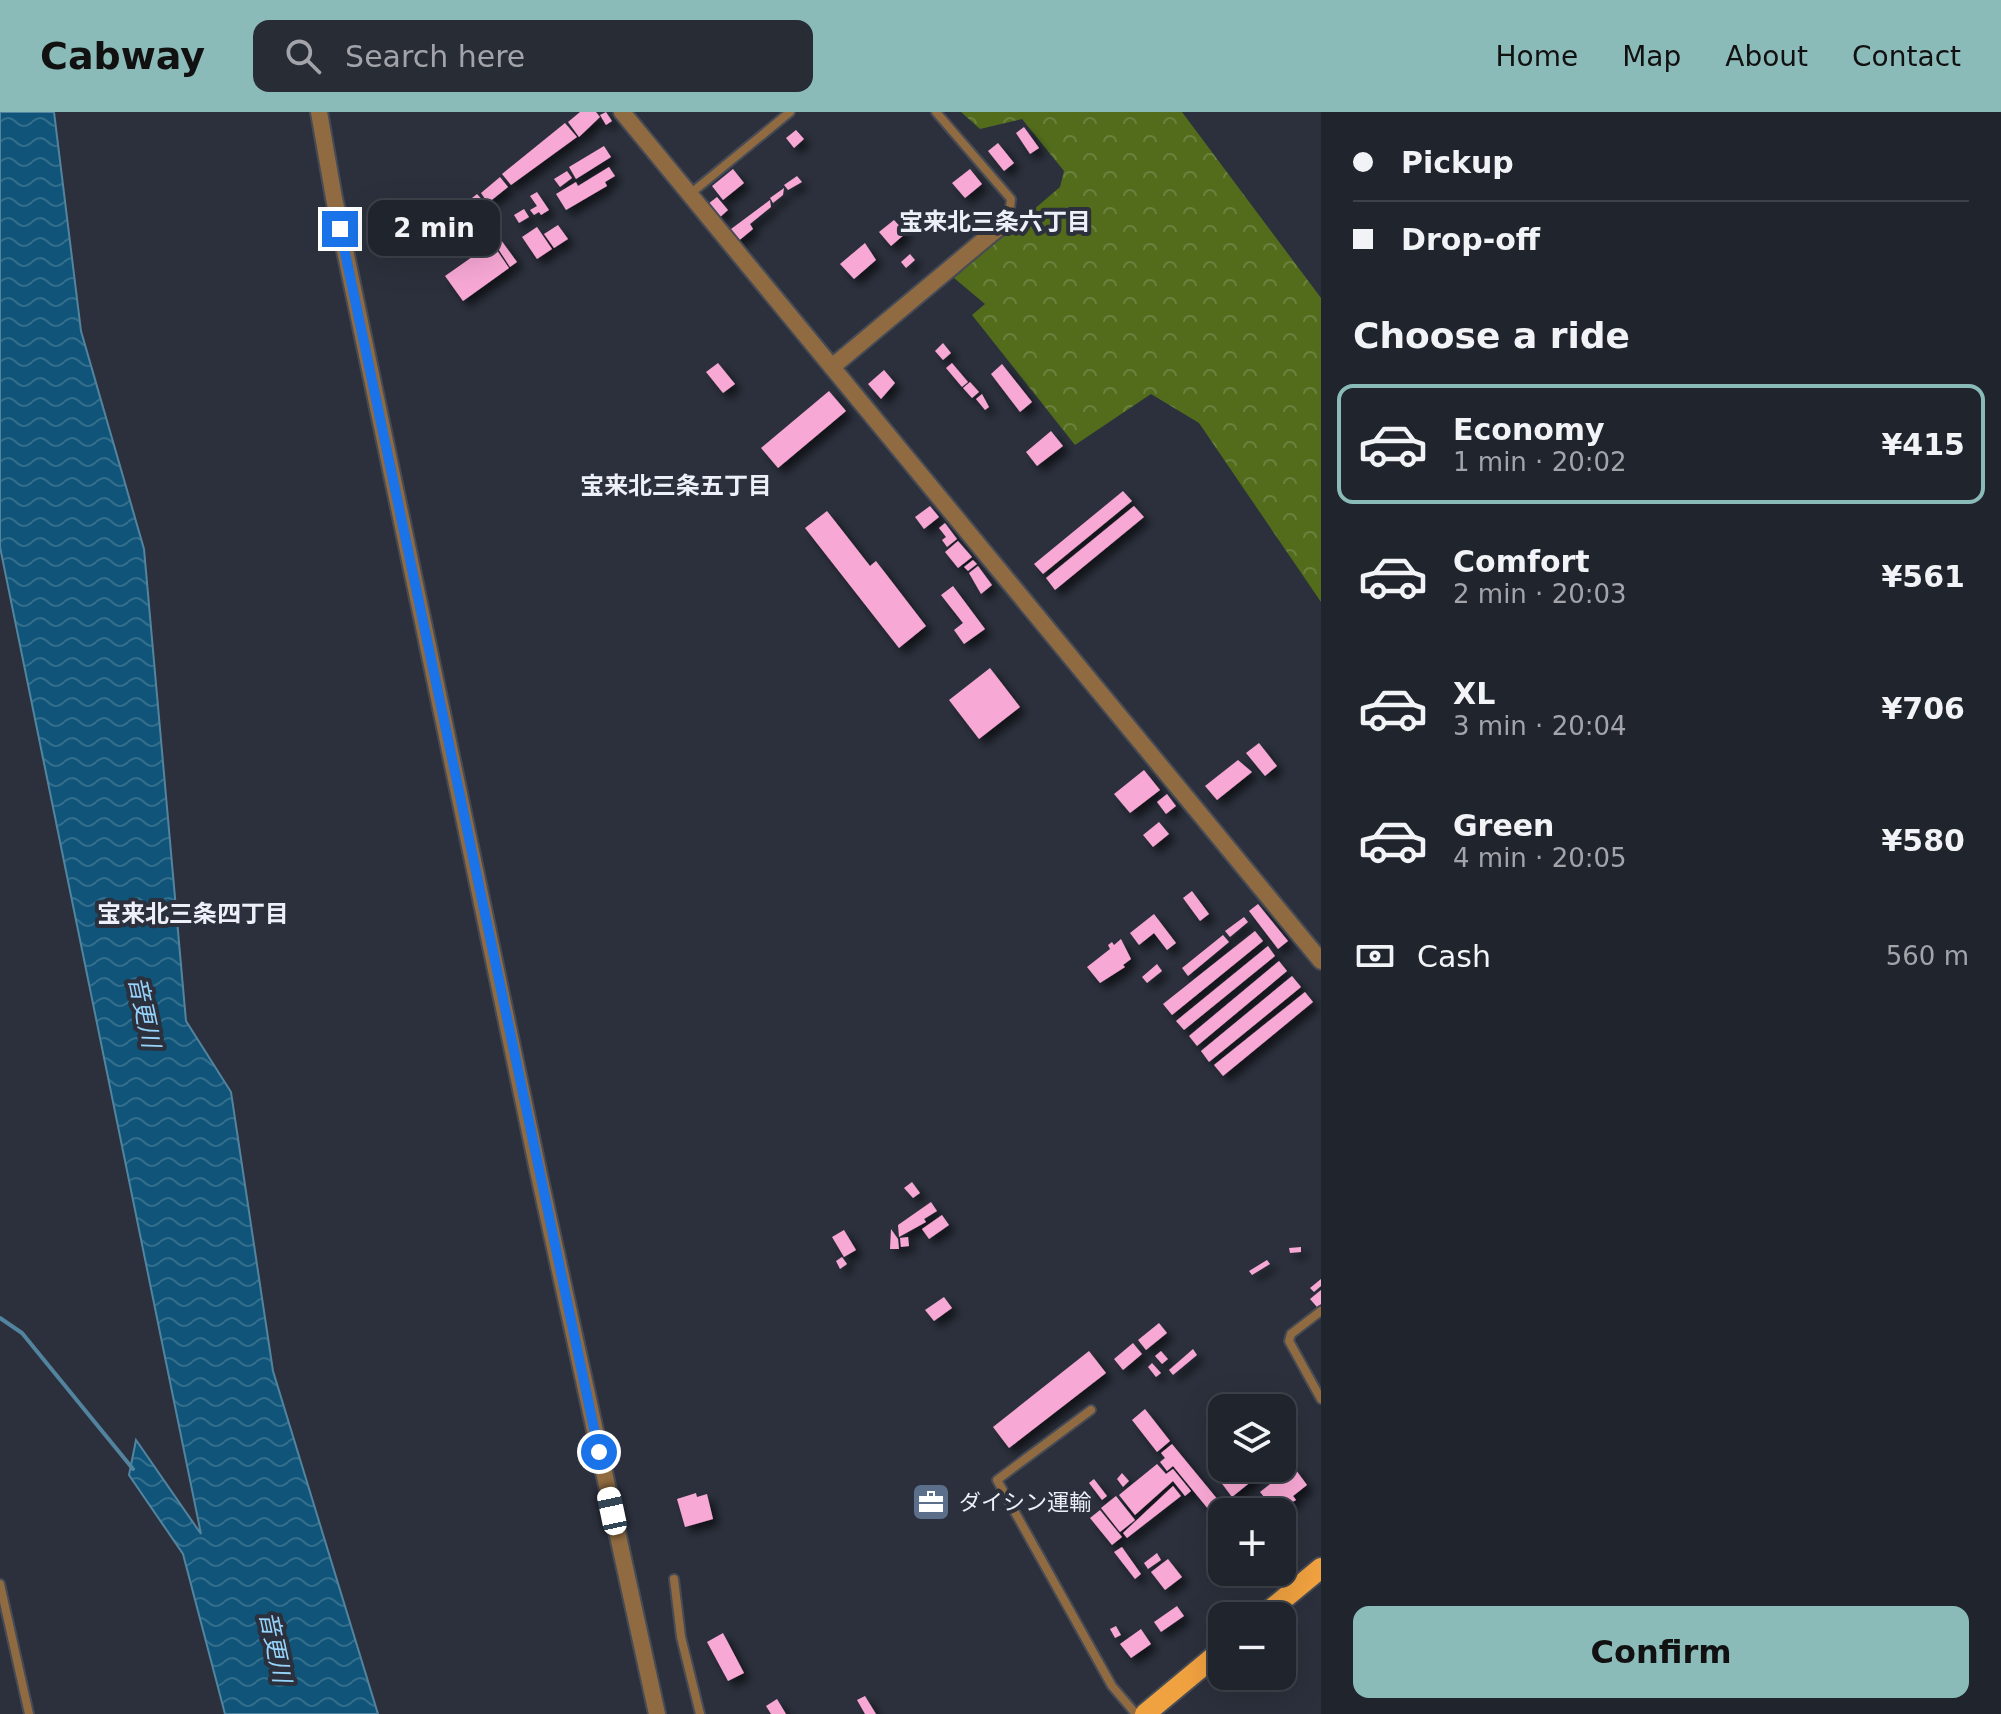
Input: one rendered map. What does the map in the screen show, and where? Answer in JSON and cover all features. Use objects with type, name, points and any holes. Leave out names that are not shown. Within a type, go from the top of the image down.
[{"type":"main road","points":[[1280,1602],[1321,1568]]},
{"type":"main road","points":[[1145,1714],[1208,1662]]},
{"type":"street","points":[[319,112],[334,198],[539,1175],[657,1714]]},
{"type":"street","points":[[622,112],[1321,961]]},
{"type":"street","points":[[832,367],[1009,219]]},
{"type":"lane","points":[[690,194],[790,112]]},
{"type":"lane","points":[[936,112],[1011,199],[1009,219]]},
{"type":"lane","points":[[1321,1311],[1291,1334],[1289,1341],[1321,1399]]},
{"type":"lane","points":[[1091,1410],[997,1480],[1112,1686],[1136,1714]]},
{"type":"lane","points":[[674,1579],[681,1637],[700,1714]]},
{"type":"lane","points":[[0,1584],[29,1714]]},
{"type":"green space","points":[[961,112],[1182,112],[1321,298],[1321,602],[1199,423],[1151,394],[1075,445],[972,315],[985,304],[954,278],[1060,187],[1064,171],[1022,119],[980,129]]},
{"type":"water","name":"音更川","points":[[0,112],[54,112],[81,331],[144,549],[186,1021],[231,1092],[273,1371],[378,1714],[225,1714],[183,1554],[129,1475],[136,1440],[201,1534],[0,547]]},
{"type":"building","points":[[580,112],[596,112],[600,117],[579,137],[568,122]]},
{"type":"building","points":[[606,112],[612,121],[606,125],[600,115]]},
{"type":"building","points":[[565,123],[577,137],[511,185],[502,174]]},
{"type":"building","points":[[1024,127],[1039,148],[1030,154],[1016,133]]},
{"type":"building","points":[[796,130],[804,139],[794,148],[786,138]]},
{"type":"building","points":[[998,143],[1014,163],[1004,171],[988,151]]},
{"type":"building","points":[[604,146],[611,157],[576,179],[569,167]]},
{"type":"building","points":[[609,167],[615,176],[605,182],[607,186],[566,210],[556,194],[576,182],[578,186]]},
{"type":"building","points":[[733,169],[744,183],[723,200],[712,186]]},
{"type":"building","points":[[970,169],[982,184],[965,198],[952,183]]},
{"type":"building","points":[[567,171],[572,178],[560,187],[554,179]]},
{"type":"building","points":[[797,176],[802,182],[788,190],[784,185]]},
{"type":"building","points":[[500,177],[508,187],[488,203],[481,193]]},
{"type":"building","points":[[784,188],[783,195],[773,203],[770,198]]},
{"type":"building","points":[[537,192],[549,210],[541,215],[539,212],[534,215],[530,210],[537,206],[530,196]]},
{"type":"building","points":[[477,194],[486,204],[471,217],[462,206]]},
{"type":"building","points":[[717,197],[728,210],[719,218],[708,204]]},
{"type":"building","points":[[770,200],[771,207],[750,224],[753,229],[736,243],[727,232]]},
{"type":"building","points":[[524,209],[529,217],[519,223],[514,215]]},
{"type":"building","points":[[894,220],[906,233],[891,246],[879,232]]},
{"type":"building","points":[[558,225],[568,239],[554,248],[544,234]]},
{"type":"building","points":[[537,227],[552,249],[537,259],[522,237]]},
{"type":"building","points":[[501,240],[517,262],[510,267],[495,244]]},
{"type":"building","points":[[492,243],[509,268],[463,301],[445,276]]},
{"type":"building","points":[[865,243],[876,260],[854,279],[840,264]]},
{"type":"building","points":[[910,254],[915,260],[906,268],[901,262]]},
{"type":"building","points":[[943,343],[951,353],[943,360],[935,351]]},
{"type":"building","points":[[718,363],[735,384],[723,393],[706,372]]},
{"type":"building","points":[[952,363],[968,382],[962,387],[946,368]]},
{"type":"building","points":[[1002,364],[1032,402],[1020,412],[991,374]]},
{"type":"building","points":[[884,370],[895,383],[881,399],[868,384]]},
{"type":"building","points":[[970,382],[979,392],[972,398],[963,388]]},
{"type":"building","points":[[829,391],[846,411],[778,468],[761,448]]},
{"type":"building","points":[[982,394],[989,407],[985,410],[976,399]]},
{"type":"building","points":[[1051,431],[1063,446],[1037,466],[1026,452]]},
{"type":"building","points":[[1123,491],[1132,501],[1043,574],[1034,564]]},
{"type":"building","points":[[930,506],[939,517],[924,529],[915,517]]},
{"type":"building","points":[[1134,506],[1144,517],[1055,590],[1046,578]]},
{"type":"building","points":[[827,511],[870,566],[876,561],[926,626],[899,648],[805,528]]},
{"type":"building","points":[[945,523],[957,539],[947,547],[942,540],[946,537],[939,528]]},
{"type":"building","points":[[958,541],[972,557],[958,568],[945,552]]},
{"type":"building","points":[[973,560],[977,564],[968,571],[964,567]]},
{"type":"building","points":[[978,566],[992,585],[981,594],[969,573]]},
{"type":"building","points":[[953,586],[985,629],[964,644],[954,630],[963,623],[941,595]]},
{"type":"building","points":[[990,668],[1020,707],[979,739],[949,700]]},
{"type":"building","points":[[1259,743],[1277,766],[1265,776],[1246,753]]},
{"type":"building","points":[[1238,760],[1252,772],[1217,800],[1205,786]]},
{"type":"building","points":[[1144,770],[1160,790],[1130,813],[1114,794]]},
{"type":"building","points":[[1167,794],[1176,806],[1166,814],[1157,802]]},
{"type":"building","points":[[1159,822],[1169,834],[1153,847],[1143,835]]},
{"type":"building","points":[[1192,891],[1209,914],[1200,921],[1183,898]]},
{"type":"building","points":[[1258,904],[1288,941],[1278,949],[1249,911]]},
{"type":"building","points":[[1154,914],[1176,943],[1167,950],[1154,933],[1139,945],[1130,933]]},
{"type":"building","points":[[1244,917],[1248,922],[1230,937],[1225,931]]},
{"type":"building","points":[[1255,931],[1263,941],[1172,1015],[1163,1004]]},
{"type":"building","points":[[1223,935],[1229,942],[1188,976],[1182,968]]},
{"type":"building","points":[[1121,939],[1131,959],[1123,965],[1125,967],[1100,983],[1087,967],[1110,949],[1108,945],[1112,942],[1114,945]]},
{"type":"building","points":[[1268,946],[1275,956],[1184,1030],[1176,1021]]},
{"type":"building","points":[[1279,961],[1287,971],[1197,1046],[1189,1036]]},
{"type":"building","points":[[1157,964],[1162,971],[1147,983],[1142,977]]},
{"type":"building","points":[[1292,976],[1301,987],[1209,1062],[1201,1051]]},
{"type":"building","points":[[1305,992],[1313,1002],[1223,1076],[1214,1065]]},
{"type":"building","points":[[912,1182],[920,1193],[913,1198],[904,1188]]},
{"type":"building","points":[[931,1202],[937,1211],[924,1219],[926,1222],[899,1237],[898,1225]]},
{"type":"building","points":[[942,1215],[949,1225],[929,1239],[922,1229]]},
{"type":"building","points":[[891,1229],[898,1239],[899,1249],[890,1249]]},
{"type":"building","points":[[844,1230],[856,1250],[844,1257],[832,1237]]},
{"type":"building","points":[[908,1237],[909,1246],[901,1247],[900,1238]]},
{"type":"building","points":[[1301,1247],[1301,1252],[1290,1253],[1289,1248]]},
{"type":"building","points":[[842,1257],[847,1264],[840,1269],[836,1261]]},
{"type":"building","points":[[1267,1260],[1270,1264],[1252,1275],[1249,1271]]},
{"type":"building","points":[[1321,1279],[1321,1286],[1314,1292],[1310,1288]]},
{"type":"building","points":[[1321,1290],[1321,1304],[1317,1307],[1310,1299]]},
{"type":"building","points":[[944,1297],[952,1308],[934,1321],[925,1310]]},
{"type":"building","points":[[1159,1323],[1167,1333],[1146,1350],[1138,1340]]},
{"type":"building","points":[[1133,1343],[1142,1354],[1123,1370],[1114,1359]]},
{"type":"building","points":[[1193,1349],[1197,1355],[1173,1375],[1169,1370]]},
{"type":"building","points":[[1089,1351],[1106,1373],[1009,1448],[993,1427]]},
{"type":"building","points":[[1161,1351],[1168,1359],[1162,1364],[1155,1356]]},
{"type":"building","points":[[1152,1363],[1161,1373],[1156,1377],[1148,1367]]},
{"type":"building","points":[[1145,1409],[1170,1441],[1157,1452],[1132,1420]]},
{"type":"building","points":[[1172,1444],[1216,1498],[1208,1498],[1208,1509],[1173,1466],[1167,1471],[1160,1462],[1165,1458],[1161,1453]]},
{"type":"building","points":[[1157,1464],[1166,1474],[1173,1469],[1191,1491],[1185,1496],[1173,1481],[1135,1515],[1119,1495]]},
{"type":"building","points":[[1296,1470],[1307,1485],[1293,1496],[1294,1498],[1265,1498],[1260,1492],[1273,1482],[1296,1482]]},
{"type":"building","points":[[1122,1473],[1129,1481],[1123,1487],[1117,1479]]},
{"type":"building","points":[[1094,1479],[1107,1496],[1102,1500],[1089,1483]]},
{"type":"building","points":[[1221,1482],[1251,1482],[1232,1497]]},
{"type":"building","points":[[1173,1486],[1181,1496],[1127,1538],[1123,1533]]},
{"type":"building","points":[[696,1493],[697,1497],[707,1494],[713,1519],[685,1527],[677,1499]]},
{"type":"building","points":[[1116,1496],[1135,1520],[1120,1532],[1101,1508]]},
{"type":"building","points":[[1100,1510],[1122,1537],[1112,1545],[1090,1518]]},
{"type":"building","points":[[1122,1547],[1141,1574],[1135,1579],[1114,1552]]},
{"type":"building","points":[[1157,1553],[1161,1560],[1148,1569],[1144,1563]]},
{"type":"building","points":[[1168,1559],[1182,1577],[1165,1590],[1151,1572]]},
{"type":"building","points":[[1177,1606],[1184,1616],[1161,1632],[1154,1622]]},
{"type":"building","points":[[1116,1626],[1121,1635],[1115,1638],[1110,1629]]},
{"type":"building","points":[[1141,1629],[1151,1644],[1131,1658],[1120,1644]]},
{"type":"building","points":[[723,1633],[744,1673],[728,1681],[707,1642]]},
{"type":"building","points":[[865,1696],[876,1714],[865,1714],[857,1700]]},
{"type":"building","points":[[777,1699],[786,1714],[771,1714],[766,1706]]},
{"type":"waterway","points":[[0,1318],[22,1333],[133,1469]]},
{"type":"place","name":"ダイシン運輸","points":[[931,1502]]},
{"type":"district","name":"宝来北三条六丁目","points":[[995,222]]},
{"type":"district","name":"宝来北三条五丁目","points":[[676,486]]},
{"type":"district","name":"宝来北三条四丁目","points":[[193,914]]},
{"type":"route","points":[[340,229],[599,1452]]}]
